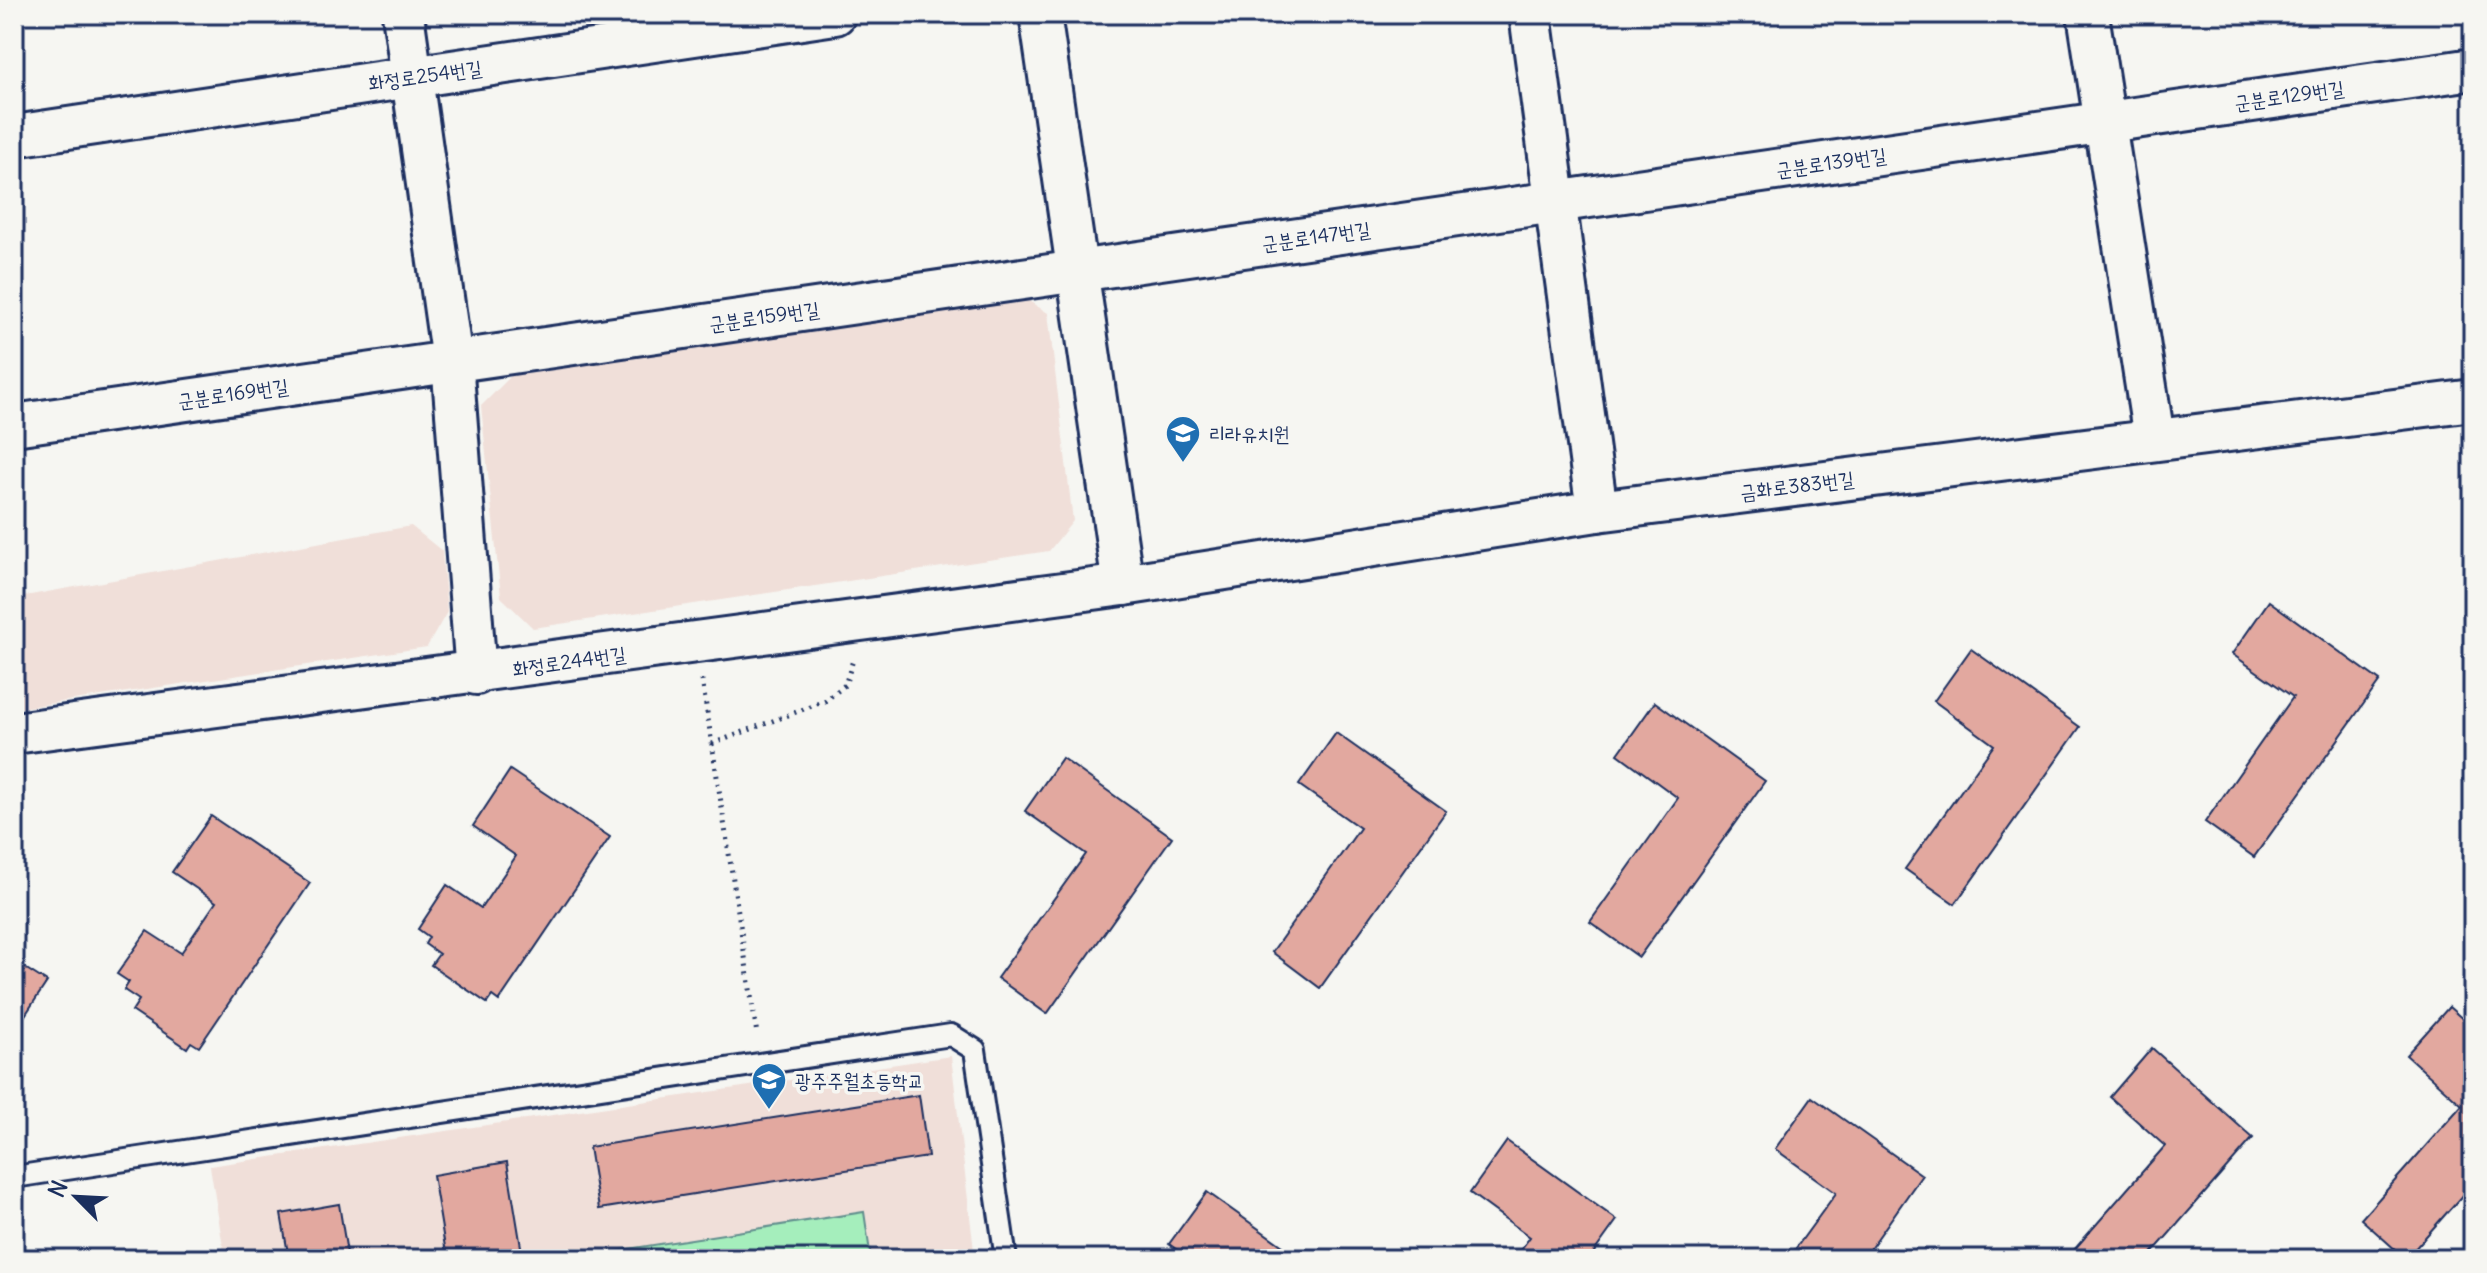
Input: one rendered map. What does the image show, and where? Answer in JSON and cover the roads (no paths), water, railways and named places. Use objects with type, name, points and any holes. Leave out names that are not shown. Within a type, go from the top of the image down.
[{"type":"street","points":[[403,14],[452,361],[476,674]]},
{"type":"street","name":"화정로254번길","points":[[14,136],[835,14]]},
{"type":"street","points":[[1040,14],[1123,585]]},
{"type":"street","points":[[1530,14],[1597,511]]},
{"type":"street","points":[[2088,14],[2154,438]]},
{"type":"street","name":"군분로129번길","points":[[2105,122],[2473,69]]},
{"type":"street","name":"군분로139번길","points":[[1557,201],[2105,122]]},
{"type":"street","name":"군분로147번길","points":[[1076,270],[1557,201]]},
{"type":"street","name":"군분로159번길","points":[[452,361],[1076,270]]},
{"type":"street","name":"군분로169번길","points":[[14,425],[452,361]]},
{"type":"street","name":"금화로383번길","points":[[1123,585],[1597,511],[2154,438],[2473,400]]},
{"type":"street","name":"화정로244번길","points":[[14,733],[476,674],[1123,585]]},
{"type":"lane","points":[[14,1177],[951,1035],[975,1050],[1006,1259]]},
{"type":"place","name":"리라유치원","points":[[1183,464]]},
{"type":"place","name":"광주주월초등학교","points":[[769,1111]]}]
